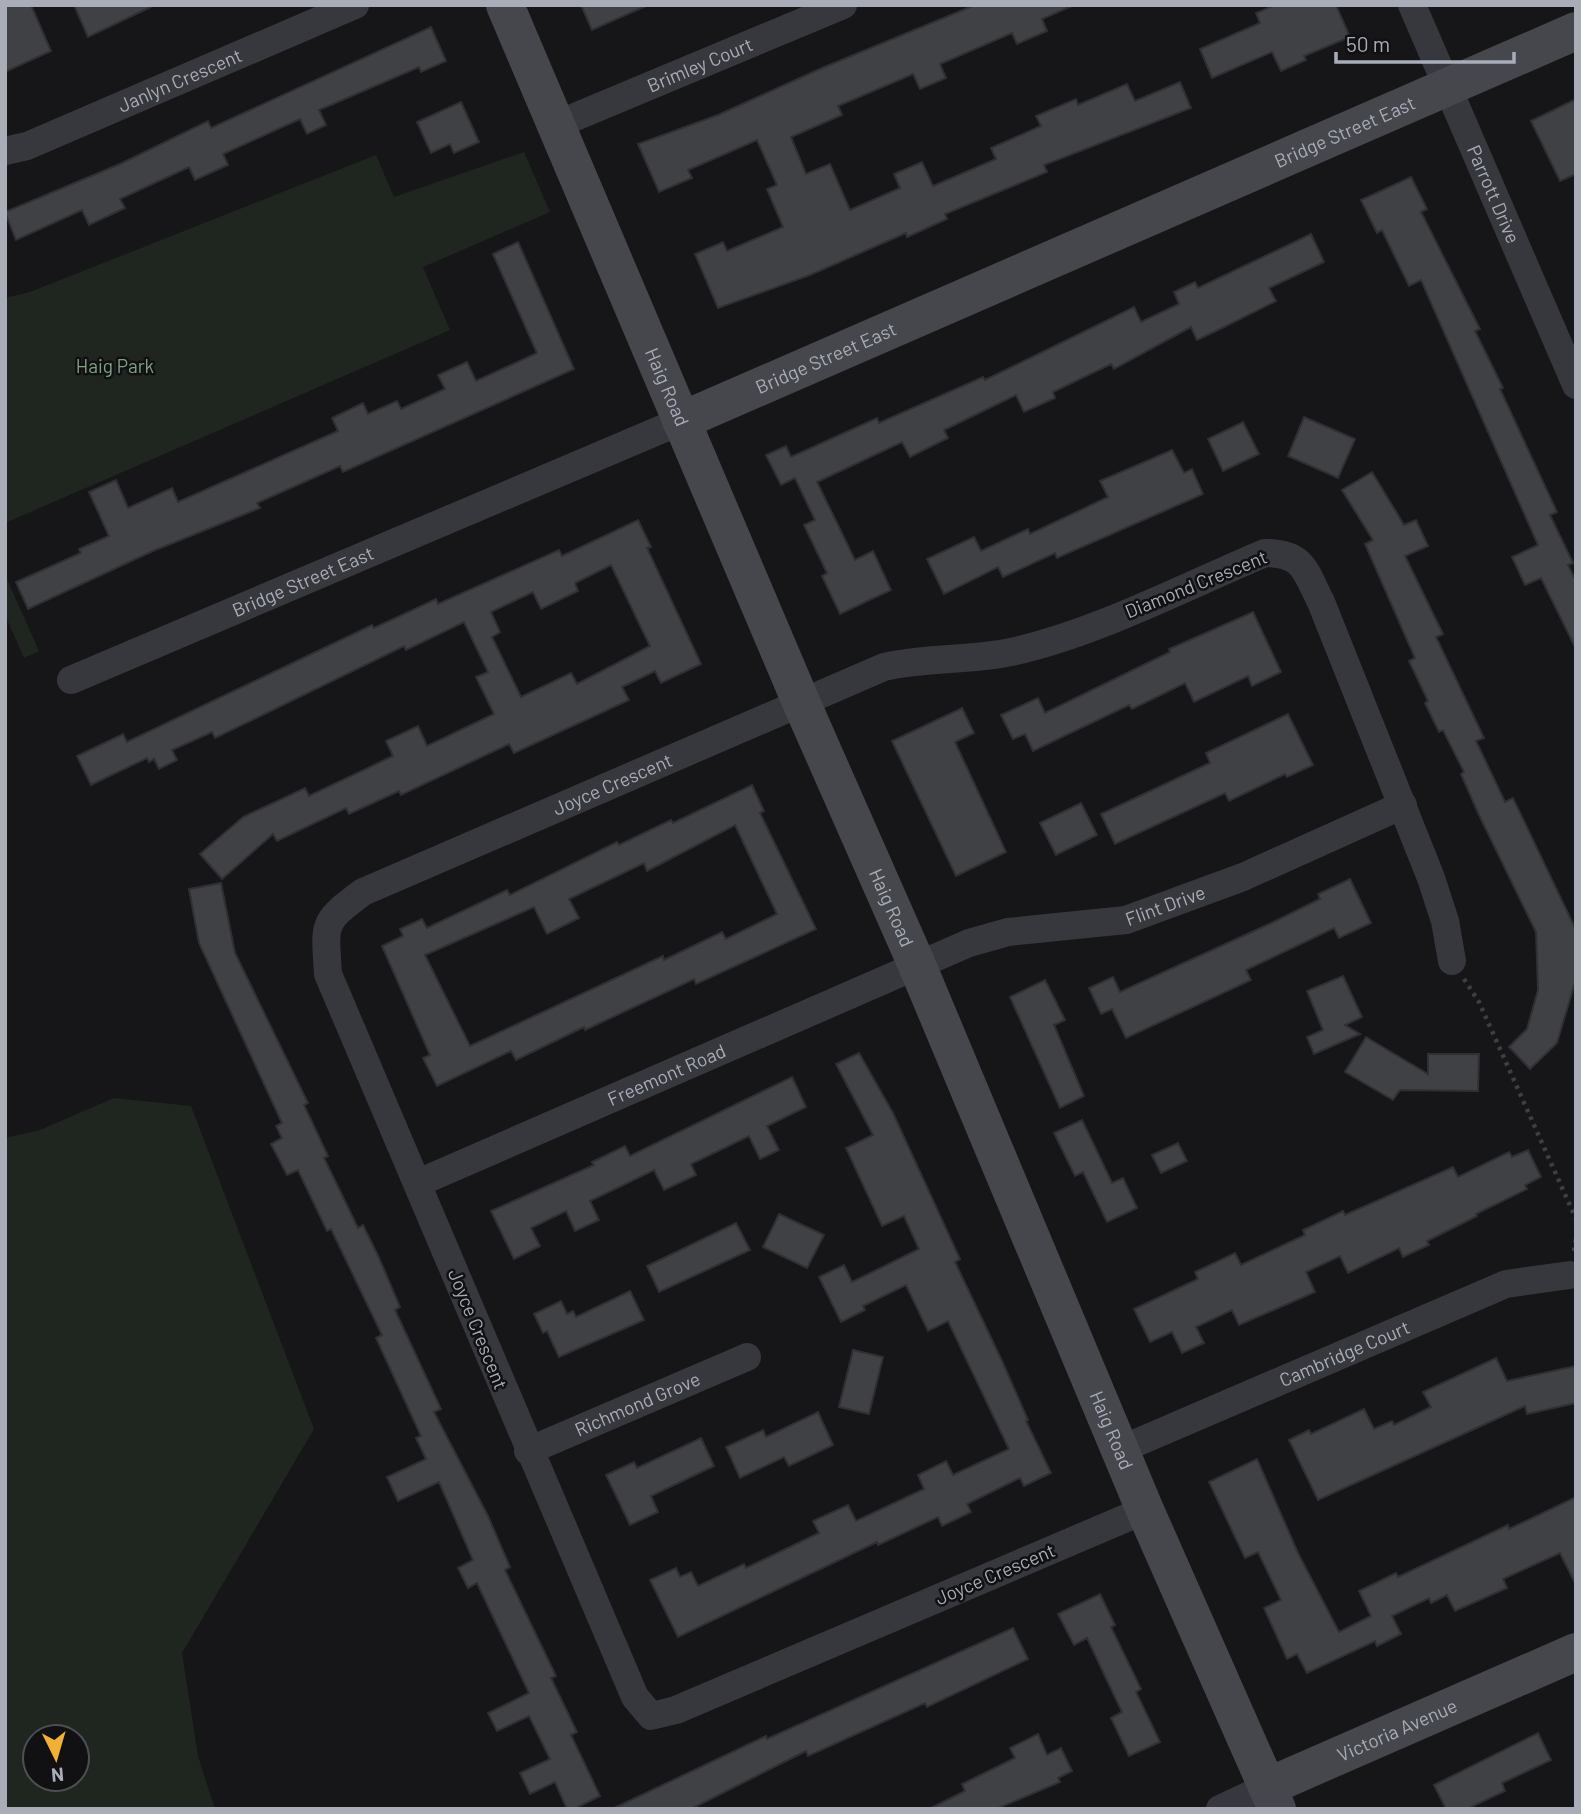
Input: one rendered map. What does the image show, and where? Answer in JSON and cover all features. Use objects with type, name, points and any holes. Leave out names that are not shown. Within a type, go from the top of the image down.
[{"type":"street","name":"Janlyn Crescent","points":[[5,151],[27,146],[355,5]]},
{"type":"street","name":"Haig Road","points":[[505,5],[1122,1449],[1145,1510],[1272,1798]]},
{"type":"street","name":"Brimley Court","points":[[556,124],[844,5]]},
{"type":"street","name":"Parrott Drive","points":[[1412,5],[1576,385]]},
{"type":"street","name":"Bridge Street East","points":[[71,680],[681,421],[1576,31]]},
{"type":"street","name":"Diamond Crescent","points":[[801,702],[884,667],[911,661],[1009,653],[1053,641],[1265,553],[1284,553],[1300,561],[1321,602],[1438,899],[1452,961]]},
{"type":"street","name":"Joyce Crescent","points":[[801,702],[363,892],[334,914],[325,929],[328,974],[418,1183],[528,1451],[635,1697],[651,1716],[676,1710],[1145,1510]]},
{"type":"street","name":"Flint Drive","points":[[916,965],[969,943],[1008,932],[1126,920],[1243,877],[1403,805]]},
{"type":"street","name":"Freemont Road","points":[[418,1183],[916,965]]},
{"type":"street","name":"Cambridge Court","points":[[1122,1449],[1506,1284],[1570,1275]]},
{"type":"street","name":"Richmond Grove","points":[[528,1451],[747,1357]]},
{"type":"street","name":"Victoria Avenue","points":[[1220,1809],[1272,1798],[1574,1657]]},
{"type":"path","points":[[1452,961],[1479,1002],[1576,1219]]},
{"type":"green space","name":"Haig Park","points":[[524,152],[550,212],[423,267],[450,330],[5,523],[5,298],[30,292],[376,155],[394,197]]},
{"type":"green space","points":[[5,575],[39,651],[24,658],[5,615]]},
{"type":"green space","points":[[114,1098],[191,1106],[314,1429],[182,1653],[198,1756],[215,1809],[5,1809],[5,1138],[40,1130]]},
{"type":"building","points":[[5,5],[31,5],[51,51],[5,72]]},
{"type":"building","points":[[74,5],[155,5],[88,37]]},
{"type":"building","points":[[581,5],[648,5],[592,30]]},
{"type":"building","points":[[975,5],[1074,5],[1042,19],[1047,31],[1017,44],[1012,33],[940,64],[946,78],[920,89],[913,74],[838,106],[842,115],[791,137],[806,174],[830,164],[850,210],[900,188],[894,174],[922,162],[933,186],[996,159],[991,148],[1041,126],[1036,116],[1076,99],[1078,105],[1127,84],[1135,101],[1180,82],[1191,108],[1044,165],[1047,172],[945,214],[947,219],[907,237],[906,233],[810,275],[718,308],[695,254],[723,242],[727,251],[783,227],[767,189],[777,185],[757,140],[688,170],[692,178],[659,192],[638,144],[718,115],[822,68]]},
{"type":"building","points":[[1275,5],[1336,5],[1350,37],[1304,56],[1306,60],[1281,71],[1272,52],[1212,78],[1200,49],[1260,23],[1256,13]]},
{"type":"building","points":[[431,27],[446,61],[421,72],[419,67],[319,110],[326,125],[307,134],[300,119],[223,154],[228,165],[195,180],[189,167],[120,199],[125,208],[89,225],[82,210],[16,240],[5,212],[120,164],[208,121],[211,128]]},
{"type":"building","points":[[1576,99],[1576,174],[1560,181],[1531,121]]},
{"type":"building","points":[[461,102],[479,142],[454,153],[450,144],[431,153],[417,122]]},
{"type":"building","points":[[1411,177],[1427,209],[1421,212],[1480,329],[1475,331],[1557,512],[1550,515],[1573,563],[1568,565],[1576,581],[1576,649],[1541,578],[1525,585],[1512,557],[1538,545],[1421,280],[1409,286],[1382,230],[1377,233],[1361,200]]},
{"type":"building","points":[[1311,234],[1324,262],[1269,288],[1276,301],[1197,340],[1191,327],[1114,369],[1111,364],[1053,392],[1055,398],[1024,412],[1016,395],[944,430],[948,438],[910,457],[902,442],[817,482],[855,560],[873,551],[891,590],[840,614],[822,576],[827,573],[804,525],[815,520],[795,478],[781,485],[766,455],[786,446],[791,457],[877,418],[879,423],[983,377],[985,380],[1134,307],[1141,322],[1179,304],[1174,292],[1195,282],[1198,288]]},
{"type":"building","points":[[518,242],[574,369],[343,472],[340,466],[257,503],[260,508],[153,551],[28,609],[16,582],[81,553],[79,549],[109,536],[89,492],[116,480],[128,508],[172,488],[178,502],[338,431],[332,418],[363,403],[368,414],[397,401],[401,409],[445,389],[438,375],[467,362],[476,381],[537,353],[493,254]]},
{"type":"building","points":[[1304,417],[1355,439],[1338,478],[1288,456]]},
{"type":"building","points":[[1243,422],[1259,454],[1223,471],[1208,439]]},
{"type":"building","points":[[1172,450],[1184,473],[1192,469],[1203,494],[1057,558],[1055,553],[1003,577],[998,567],[944,594],[927,559],[974,537],[981,551],[1028,529],[1030,534],[1108,497],[1100,481]]},
{"type":"building","points":[[1372,472],[1404,525],[1416,520],[1428,546],[1405,556],[1443,634],[1436,637],[1484,738],[1476,741],[1505,802],[1513,798],[1576,930],[1576,979],[1557,1043],[1530,1069],[1509,1047],[1527,1029],[1538,990],[1536,932],[1479,815],[1461,774],[1464,772],[1443,730],[1439,732],[1425,703],[1428,701],[1409,661],[1415,658],[1365,544],[1373,540],[1342,490]]},
{"type":"building","points":[[638,520],[651,547],[647,548],[701,664],[661,683],[655,671],[622,687],[629,700],[514,753],[509,744],[401,795],[399,791],[349,814],[346,808],[277,841],[273,834],[222,879],[200,854],[243,817],[305,788],[309,796],[393,756],[386,741],[418,726],[427,746],[494,714],[476,677],[488,672],[464,622],[406,650],[404,646],[215,738],[212,732],[172,750],[177,760],[159,769],[154,759],[149,762],[147,758],[91,785],[77,756],[123,734],[127,742],[372,625],[374,628],[436,599],[438,604],[559,550],[562,556]],"holes":[[[611,565],[650,646],[577,684],[571,673],[521,697],[492,637],[500,632],[491,612],[533,592],[541,609],[578,591],[575,583]]]},
{"type":"building","points":[[1253,612],[1281,672],[1252,686],[1248,676],[1194,702],[1185,683],[1132,709],[1129,705],[1033,751],[1025,734],[1013,739],[1001,715],[1038,698],[1045,713],[1170,652],[1169,649]]},
{"type":"building","points":[[962,708],[974,733],[955,742],[1006,852],[956,876],[892,741]]},
{"type":"building","points":[[1288,714],[1313,765],[1287,777],[1285,774],[1229,801],[1225,793],[1115,844],[1101,814],[1210,763],[1206,753]]},
{"type":"building","points":[[752,785],[764,811],[760,813],[816,929],[696,984],[694,979],[585,1030],[584,1027],[516,1060],[511,1051],[437,1086],[423,1058],[430,1055],[382,946],[403,936],[400,929],[422,919],[427,928],[507,890],[510,895],[617,842],[619,845],[671,820],[673,823]],"holes":[[[735,825],[777,914],[726,939],[722,932],[664,960],[663,956],[470,1046],[425,955],[534,907],[547,934],[579,918],[569,899],[644,863],[647,871]]]},
{"type":"building","points":[[1081,803],[1097,835],[1056,855],[1040,823]]},
{"type":"building","points":[[1350,879],[1371,923],[1339,938],[1334,928],[1246,970],[1251,980],[1126,1038],[1112,1009],[1101,1014],[1089,988],[1113,977],[1120,992],[1320,899],[1318,894]]},
{"type":"building","points":[[221,883],[235,953],[308,1103],[304,1105],[328,1156],[324,1158],[358,1228],[363,1225],[380,1260],[400,1307],[395,1310],[441,1409],[434,1412],[488,1516],[510,1567],[505,1570],[556,1676],[551,1678],[577,1732],[571,1735],[600,1796],[574,1809],[567,1809],[555,1782],[530,1794],[520,1773],[550,1759],[529,1716],[497,1731],[488,1713],[529,1693],[477,1583],[468,1588],[458,1568],[473,1560],[439,1482],[398,1501],[387,1477],[426,1459],[416,1438],[421,1436],[376,1338],[382,1335],[331,1229],[327,1231],[298,1170],[287,1175],[271,1144],[282,1138],[276,1126],[282,1123],[199,943],[189,889]]},
{"type":"building","points":[[1343,976],[1362,1017],[1345,1025],[1360,1034],[1314,1054],[1307,1037],[1323,1030],[1307,991]]},
{"type":"building","points":[[1045,980],[1065,1020],[1054,1025],[1084,1096],[1060,1108],[1010,997]]},
{"type":"building","points":[[1366,1037],[1428,1074],[1428,1054],[1479,1054],[1478,1091],[1400,1090],[1393,1100],[1345,1072]]},
{"type":"building","points":[[859,1053],[893,1113],[960,1259],[955,1262],[1051,1473],[1024,1486],[1020,1478],[967,1504],[971,1512],[942,1526],[938,1517],[878,1545],[877,1542],[678,1637],[650,1580],[676,1568],[680,1577],[691,1572],[698,1586],[744,1564],[746,1568],[819,1533],[813,1521],[848,1505],[856,1521],[924,1489],[918,1475],[946,1461],[953,1475],[1009,1449],[948,1321],[928,1331],[906,1285],[863,1306],[865,1310],[841,1322],[819,1277],[844,1265],[852,1282],[919,1249],[904,1216],[882,1226],[846,1148],[873,1135],[836,1064]]},
{"type":"building","points":[[792,1077],[806,1107],[767,1126],[779,1150],[760,1159],[749,1136],[691,1164],[696,1175],[664,1190],[654,1170],[590,1201],[599,1220],[575,1231],[566,1211],[531,1228],[540,1246],[514,1259],[491,1211],[594,1165],[592,1162],[625,1146],[630,1156]]},
{"type":"building","points":[[1082,1120],[1112,1183],[1123,1178],[1137,1208],[1107,1222],[1083,1172],[1075,1176],[1054,1133]]},
{"type":"building","points":[[1178,1143],[1187,1161],[1161,1173],[1152,1155]]},
{"type":"building","points":[[1528,1150],[1541,1177],[1525,1185],[1527,1189],[1476,1214],[1477,1216],[1427,1241],[1429,1245],[1403,1257],[1399,1248],[1348,1273],[1340,1256],[1306,1272],[1315,1292],[1239,1325],[1232,1310],[1196,1327],[1204,1343],[1182,1353],[1172,1332],[1150,1342],[1134,1309],[1198,1279],[1195,1272],[1235,1253],[1241,1265],[1305,1235],[1303,1230],[1343,1211],[1345,1215],[1453,1167],[1458,1177],[1509,1152],[1512,1157]]},
{"type":"building","points":[[779,1214],[824,1235],[807,1268],[763,1247]]},
{"type":"building","points":[[736,1223],[750,1250],[659,1292],[647,1266]]},
{"type":"building","points":[[630,1291],[644,1320],[559,1357],[547,1331],[543,1333],[534,1314],[561,1301],[567,1314],[573,1311],[576,1317]]},
{"type":"building","points":[[853,1350],[883,1357],[869,1414],[839,1407]]},
{"type":"building","points":[[1496,1358],[1507,1381],[1576,1366],[1576,1403],[1527,1414],[1525,1406],[1318,1500],[1289,1440],[1309,1430],[1311,1434],[1364,1409],[1374,1429],[1392,1421],[1394,1425],[1431,1407],[1423,1392]]},
{"type":"building","points":[[818,1412],[833,1445],[789,1466],[784,1457],[740,1478],[726,1447],[763,1430],[766,1437]]},
{"type":"building","points":[[701,1438],[714,1466],[651,1496],[658,1512],[630,1525],[606,1475],[634,1462],[637,1468]]},
{"type":"building","points":[[1257,1459],[1298,1553],[1339,1632],[1371,1616],[1359,1591],[1396,1573],[1398,1577],[1508,1525],[1509,1529],[1576,1497],[1576,1585],[1560,1553],[1503,1579],[1507,1588],[1455,1611],[1447,1595],[1431,1603],[1429,1598],[1392,1616],[1401,1634],[1377,1646],[1375,1641],[1307,1673],[1297,1654],[1287,1659],[1264,1608],[1281,1600],[1258,1552],[1245,1558],[1209,1482]]},
{"type":"building","points":[[1100,1594],[1115,1625],[1111,1627],[1141,1689],[1136,1692],[1160,1742],[1129,1756],[1111,1718],[1122,1712],[1087,1638],[1074,1645],[1058,1614]]},
{"type":"building","points":[[1013,1628],[1028,1659],[927,1707],[925,1703],[808,1756],[806,1751],[691,1809],[612,1809],[766,1736],[767,1739]]},
{"type":"building","points":[[1538,1733],[1551,1760],[1502,1783],[1505,1791],[1467,1809],[1446,1809],[1434,1785]]},
{"type":"building","points":[[1038,1734],[1047,1755],[1061,1748],[1072,1771],[1058,1778],[1060,1782],[996,1809],[929,1809],[965,1791],[962,1784],[1015,1758],[1010,1748]]}]
